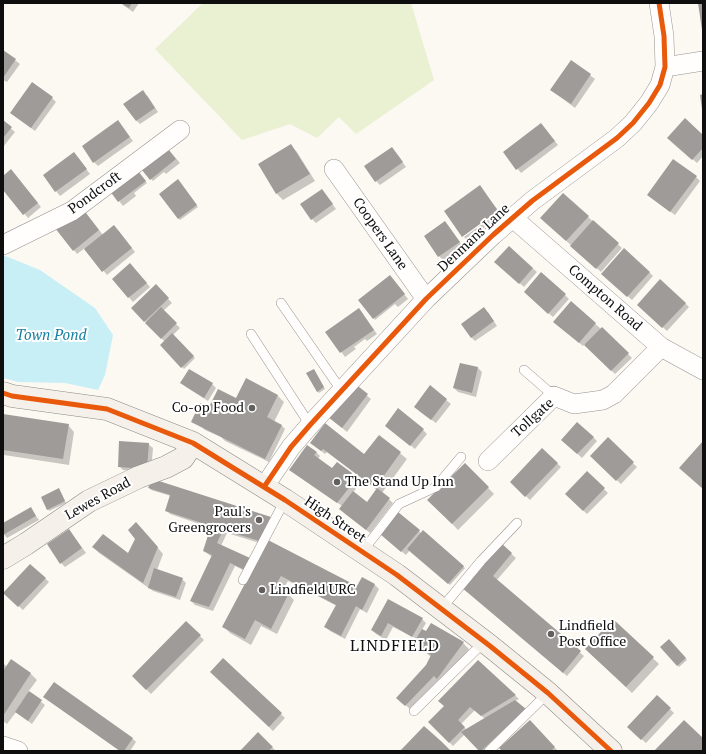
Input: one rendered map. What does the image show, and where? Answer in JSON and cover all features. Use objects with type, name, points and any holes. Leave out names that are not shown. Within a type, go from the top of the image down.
[{"type":"main road","name":"High Street","points":[[3,392],[12,396],[107,409],[193,443],[285,500],[397,575],[548,693],[611,751]]},
{"type":"main road","name":"Lewes Road","points":[[3,558],[89,501],[183,458],[193,443]]},
{"type":"street","name":"Denmans Lane","points":[[264,487],[291,447],[310,425],[426,300],[493,235],[532,201],[617,138],[633,123],[649,103],[660,85],[665,68],[664,36],[659,3]]},
{"type":"street","points":[[665,68],[703,61]]},
{"type":"street","name":"Pondcroft","points":[[3,245],[72,211],[180,130]]},
{"type":"street","name":"Coopers Lane","points":[[334,169],[426,300]]},
{"type":"street","name":"Compton Road","points":[[513,218],[661,348],[703,370]]},
{"type":"street","name":"Tollgate","points":[[488,461],[554,396],[574,404],[603,400],[614,394],[661,348]]},
{"type":"street","points":[[3,746],[18,751]]},
{"type":"lane","points":[[281,302],[341,390]]},
{"type":"lane","points":[[251,334],[310,425]]},
{"type":"lane","points":[[524,370],[554,396]]},
{"type":"lane","points":[[362,552],[399,504],[436,487],[461,457]]},
{"type":"lane","points":[[243,580],[285,500]]},
{"type":"lane","points":[[441,609],[481,561],[517,523]]},
{"type":"lane","points":[[414,711],[484,642]]},
{"type":"lane","points":[[489,751],[548,693]]},
{"type":"green space","points":[[203,3],[411,3],[434,80],[356,134],[339,117],[317,138],[290,124],[242,140],[155,49]]},
{"type":"water","name":"Town Pond","points":[[3,255],[40,270],[95,308],[113,335],[105,375],[98,390],[65,383],[18,382],[3,378]]},
{"type":"building","points":[[121,3],[132,3],[129,8]]},
{"type":"building","points":[[698,3],[703,3],[703,30],[702,30]]},
{"type":"building","points":[[3,50],[16,59],[3,78]]},
{"type":"building","points":[[571,60],[591,74],[571,104],[550,90]]},
{"type":"building","points":[[32,82],[53,97],[31,128],[10,113]]},
{"type":"building","points":[[143,90],[155,108],[136,121],[123,104]]},
{"type":"building","points":[[703,94],[703,109],[702,109],[700,95]]},
{"type":"building","points":[[685,118],[703,135],[703,148],[692,160],[667,138]]},
{"type":"building","points":[[3,120],[12,127],[3,138]]},
{"type":"building","points":[[118,120],[130,137],[93,163],[82,146]]},
{"type":"building","points":[[541,123],[555,141],[516,170],[503,152]]},
{"type":"building","points":[[164,144],[176,159],[150,180],[138,165]]},
{"type":"building","points":[[291,144],[310,174],[276,194],[258,164]]},
{"type":"building","points":[[392,147],[403,162],[375,182],[364,166]]},
{"type":"building","points":[[74,152],[87,169],[55,192],[43,175]]},
{"type":"building","points":[[673,159],[697,176],[670,212],[647,195]]},
{"type":"building","points":[[134,166],[146,181],[118,202],[107,187]]},
{"type":"building","points":[[11,169],[38,203],[23,215],[3,190],[3,176]]},
{"type":"building","points":[[178,179],[197,205],[178,219],[159,194]]},
{"type":"building","points":[[480,185],[498,211],[462,237],[444,211]]},
{"type":"building","points":[[322,189],[333,204],[311,220],[300,204]]},
{"type":"building","points":[[563,193],[589,216],[566,241],[540,218]]},
{"type":"building","points":[[82,208],[99,230],[73,251],[55,228]]},
{"type":"building","points":[[593,220],[619,243],[596,269],[570,246]]},
{"type":"building","points":[[445,221],[460,242],[438,257],[424,236]]},
{"type":"building","points":[[114,225],[132,248],[102,272],[84,249]]},
{"type":"building","points":[[509,246],[533,268],[519,284],[494,262]]},
{"type":"building","points":[[624,248],[650,272],[627,297],[601,274]]},
{"type":"building","points":[[130,263],[147,283],[128,298],[112,279]]},
{"type":"building","points":[[541,272],[566,294],[548,314],[524,292]]},
{"type":"building","points":[[390,275],[405,294],[373,319],[358,300]]},
{"type":"building","points":[[660,279],[686,303],[662,328],[637,305]]},
{"type":"building","points":[[156,284],[169,298],[144,322],[131,308]]},
{"type":"building","points":[[571,301],[596,323],[579,343],[553,322]]},
{"type":"building","points":[[161,307],[177,323],[161,339],[145,323]]},
{"type":"building","points":[[484,307],[494,321],[471,338],[461,324]]},
{"type":"building","points":[[359,308],[374,330],[340,353],[325,332]]},
{"type":"building","points":[[602,327],[629,353],[611,371],[584,345]]},
{"type":"building","points":[[172,333],[194,356],[181,368],[160,345]]},
{"type":"building","points":[[460,363],[478,367],[472,393],[453,388]]},
{"type":"building","points":[[189,369],[213,383],[204,398],[180,383]]},
{"type":"building","points":[[314,369],[324,387],[317,392],[306,373]]},
{"type":"building","points":[[246,378],[278,395],[267,417],[282,425],[265,459],[191,422],[200,403],[209,407],[218,389],[236,398]]},
{"type":"building","points":[[354,383],[368,394],[342,428],[328,417]]},
{"type":"building","points":[[430,385],[447,399],[431,420],[414,407]]},
{"type":"building","points":[[398,408],[424,429],[410,446],[385,426]]},
{"type":"building","points":[[3,414],[69,424],[63,459],[3,450]]},
{"type":"building","points":[[577,422],[594,437],[577,454],[561,440]]},
{"type":"building","points":[[325,423],[364,454],[379,435],[401,452],[375,488],[323,449],[321,451],[310,443]]},
{"type":"building","points":[[608,437],[634,462],[616,481],[590,456]]},
{"type":"building","points":[[119,441],[149,443],[147,469],[118,467]]},
{"type":"building","points":[[703,441],[703,489],[679,468]]},
{"type":"building","points":[[307,445],[317,452],[314,455],[332,468],[337,462],[352,473],[348,480],[352,484],[337,503],[289,470]]},
{"type":"building","points":[[542,448],[558,463],[525,497],[510,482]]},
{"type":"building","points":[[465,463],[489,487],[452,524],[427,500]]},
{"type":"building","points":[[587,471],[605,488],[583,511],[565,494]]},
{"type":"building","points":[[159,481],[271,517],[263,542],[223,530],[217,543],[250,558],[245,570],[230,563],[209,607],[190,601],[212,555],[203,551],[211,526],[165,511],[170,495],[148,488],[150,484]]},
{"type":"building","points":[[59,488],[65,501],[47,510],[41,497]]},
{"type":"building","points":[[377,488],[390,498],[366,530],[339,509],[353,491],[367,502]]},
{"type":"building","points":[[31,507],[36,516],[3,535],[3,523]]},
{"type":"building","points":[[398,512],[420,530],[401,552],[380,534]]},
{"type":"building","points":[[136,522],[158,547],[143,583],[92,547],[103,534],[128,553],[135,539],[128,530]]},
{"type":"building","points":[[69,529],[82,548],[60,564],[47,544]]},
{"type":"building","points":[[423,530],[464,566],[448,584],[407,549]]},
{"type":"building","points":[[268,540],[357,586],[362,577],[375,584],[362,610],[356,606],[341,636],[324,627],[336,605],[281,576],[275,586],[289,593],[271,629],[255,620],[245,639],[222,627]]},
{"type":"building","points":[[500,542],[512,553],[493,576],[581,651],[563,673],[461,587]]},
{"type":"building","points":[[30,564],[46,578],[18,607],[3,593]]},
{"type":"building","points":[[154,568],[183,578],[176,597],[148,588]]},
{"type":"building","points":[[388,599],[423,618],[412,637],[388,623],[381,636],[371,630]]},
{"type":"building","points":[[613,619],[654,657],[626,687],[585,649]]},
{"type":"building","points":[[186,621],[201,635],[146,690],[132,676]]},
{"type":"building","points":[[431,623],[464,642],[437,679],[434,676],[405,706],[396,698],[426,665],[431,655],[422,650],[424,644],[416,639],[422,629],[426,631]]},
{"type":"building","points":[[669,639],[686,658],[677,666],[660,647]]},
{"type":"building","points":[[223,658],[282,713],[269,727],[210,672]]},
{"type":"building","points":[[11,659],[31,673],[3,716],[3,671]]},
{"type":"building","points":[[478,660],[516,695],[481,716],[470,707],[458,720],[465,727],[449,743],[428,722],[444,706],[438,701]]},
{"type":"building","points":[[54,682],[133,738],[124,751],[120,751],[43,697]]},
{"type":"building","points":[[29,691],[42,700],[28,721],[15,712]]},
{"type":"building","points":[[657,695],[671,708],[641,740],[627,727]]},
{"type":"building","points":[[515,700],[526,709],[481,751],[479,751],[461,732]]},
{"type":"building","points":[[530,720],[555,747],[551,751],[502,751],[499,748]]},
{"type":"building","points":[[684,720],[703,738],[703,749],[701,751],[654,751]]},
{"type":"building","points":[[424,726],[442,742],[451,751],[400,751]]},
{"type":"building","points":[[258,732],[273,747],[268,751],[240,751]]},
{"type":"cycle path","points":[[264,487],[291,447],[426,299],[493,235],[532,201],[617,138],[633,123],[649,103],[660,85],[665,67],[664,36],[659,3]]},
{"type":"cycle path","points":[[3,393],[12,396],[107,409],[193,443],[285,500],[397,575],[490,646],[548,693],[611,751]]},
{"type":"place","name":"Co-op Food","points":[[252,408]]},
{"type":"place","name":"The Stand Up Inn","points":[[337,482]]},
{"type":"place","name":"Paul's Greengrocers","points":[[259,520]]},
{"type":"place","name":"Lindfield URC","points":[[262,590]]},
{"type":"place","name":"Lindfield Post Office","points":[[551,634]]},
{"type":"district","name":"LINDFIELD","points":[[395,646]]}]
